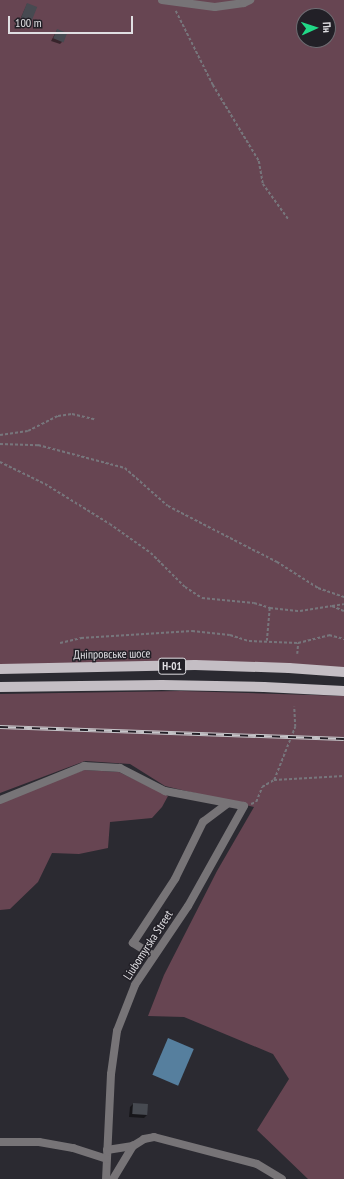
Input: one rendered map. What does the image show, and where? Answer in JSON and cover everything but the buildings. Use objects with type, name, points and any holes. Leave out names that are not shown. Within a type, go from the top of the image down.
[{"type":"main road","name":"Дніпровське шосе","points":[[0,669],[195,665],[289,668],[344,672]]},
{"type":"main road","name":"Н-01","points":[[0,687],[162,685],[264,687],[344,691]]},
{"type":"street","points":[[162,0],[215,7],[244,3],[250,0]]},
{"type":"street","points":[[0,800],[84,766],[120,768],[165,791],[197,796],[227,804],[244,806]]},
{"type":"street","points":[[154,956],[133,943],[175,878],[203,822],[227,804]]},
{"type":"street","name":"Liubomyrska Street","points":[[106,1179],[111,1074],[117,1031],[135,985],[188,906],[244,806]]},
{"type":"street","points":[[0,1142],[39,1142],[106,1154],[133,1146],[144,1139],[154,1137],[257,1164],[282,1179]]},
{"type":"street","points":[[113,1179],[133,1146]]},
{"type":"path","points":[[171,1],[213,85],[259,160],[263,184],[289,220]]},
{"type":"path","points":[[0,435],[28,431],[58,416],[72,414],[94,419]]},
{"type":"path","points":[[0,444],[38,445],[125,468],[168,506],[277,562],[318,588],[344,598]]},
{"type":"path","points":[[0,462],[46,484],[110,524],[151,553],[185,588],[202,598],[254,603],[270,608],[300,611],[344,604]]},
{"type":"path","points":[[332,606],[344,611]]},
{"type":"path","points":[[267,641],[270,608]]},
{"type":"path","points":[[60,643],[80,638],[192,631],[230,635],[249,641],[298,642],[329,635],[344,639]]},
{"type":"path","points":[[297,654],[298,642]]},
{"type":"path","points":[[274,780],[295,727],[294,707]]},
{"type":"path","points":[[244,806],[256,802],[262,787],[274,780],[344,776]]},
{"type":"shaded area","points":[[0,0],[344,0],[344,671],[0,668]]},
{"type":"shaded area","points":[[181,691],[344,696],[344,1179],[308,1179],[257,1130],[289,1079],[273,1054],[184,1017],[148,1016],[164,975],[217,871],[254,807],[165,786],[130,764],[85,761],[0,793],[0,694]]},
{"type":"shaded area","points":[[84,770],[119,772],[168,796],[162,807],[152,818],[110,822],[108,848],[79,854],[52,853],[38,882],[10,909],[0,910],[0,800]]},
{"type":"water","points":[[168,1038],[194,1049],[178,1086],[152,1075]]},
{"type":"railway","points":[[0,727],[344,739]]}]
